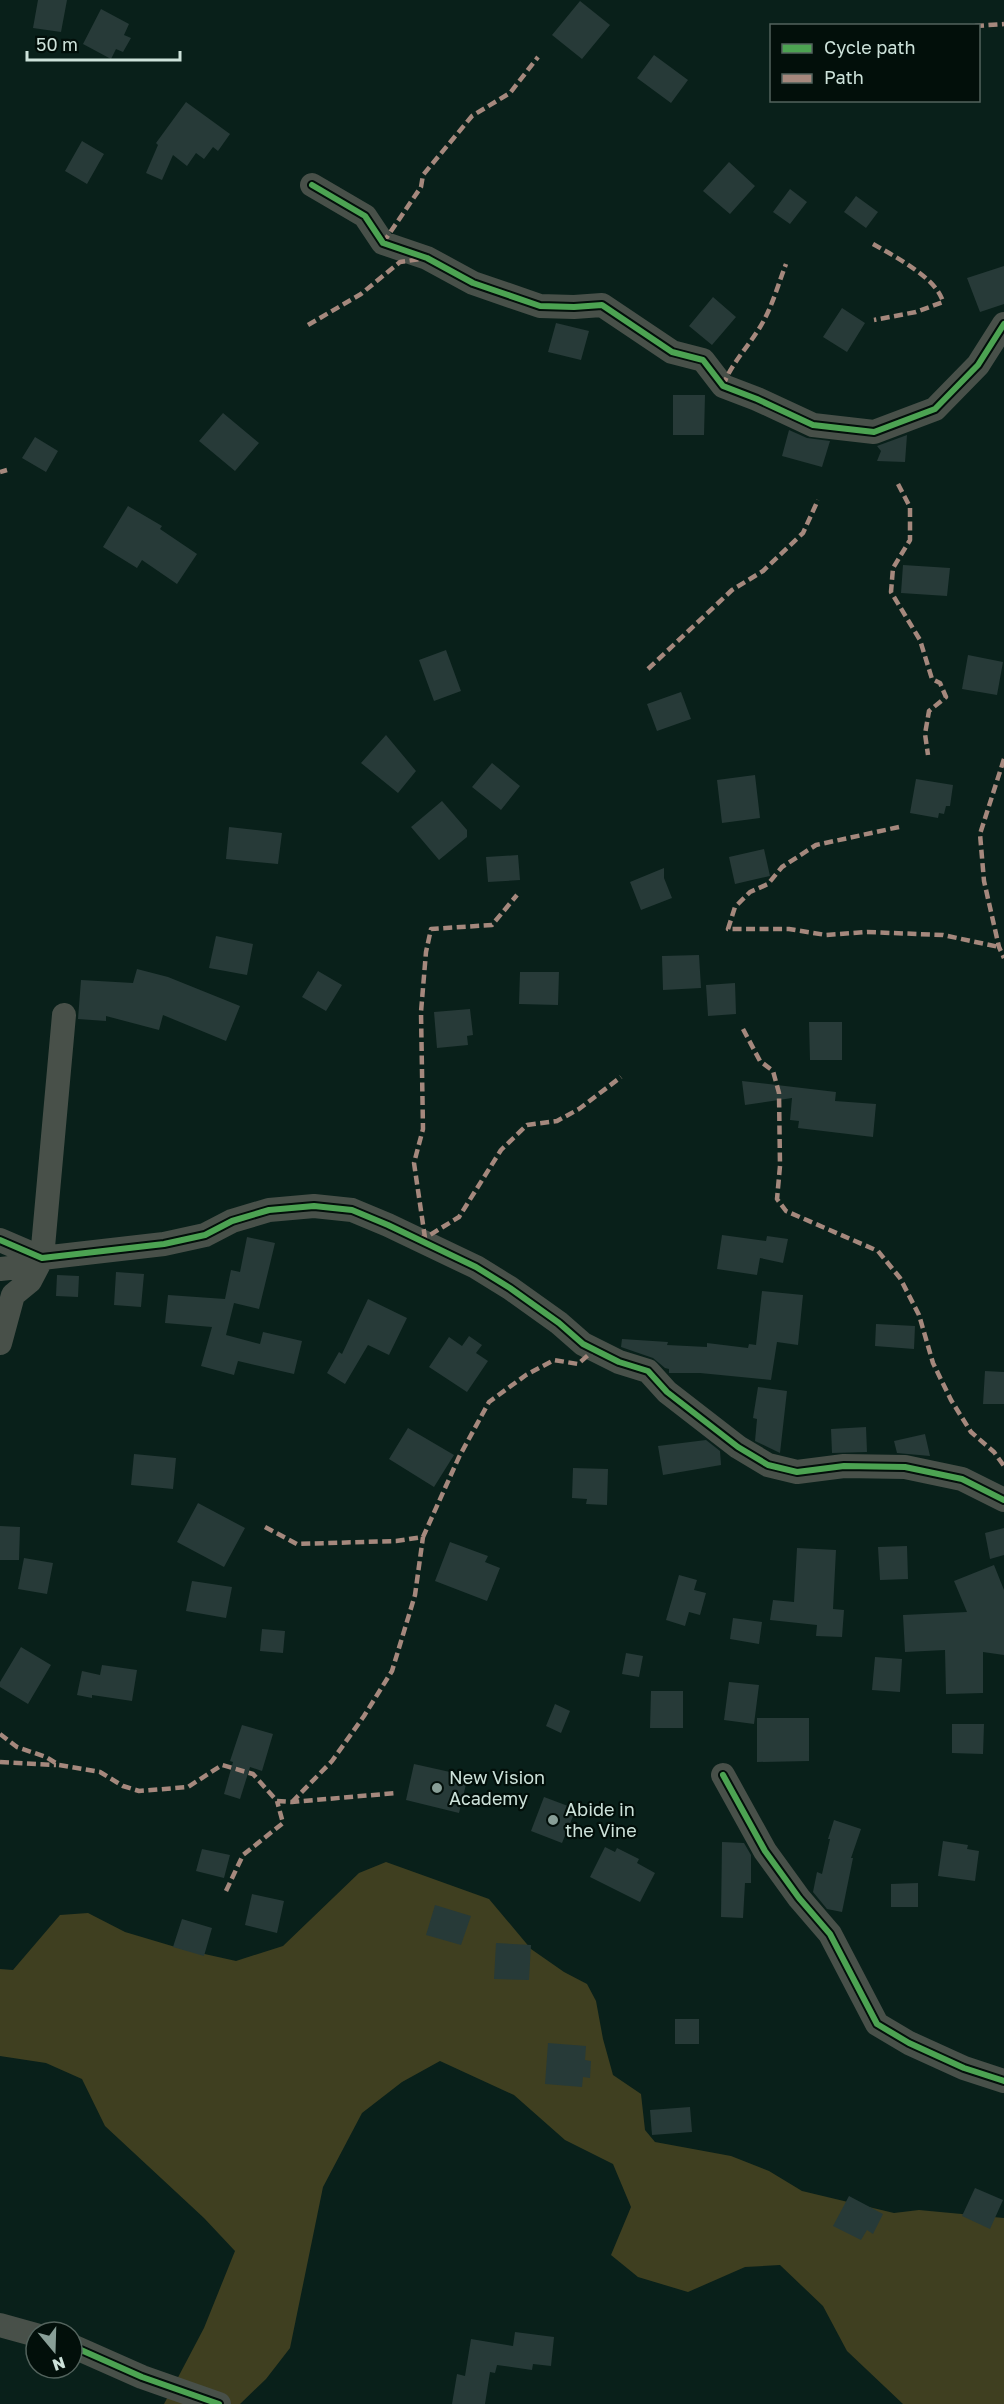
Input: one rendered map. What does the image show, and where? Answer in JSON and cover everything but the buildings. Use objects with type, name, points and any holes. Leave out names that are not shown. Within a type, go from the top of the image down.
[{"type":"street","points":[[312,185],[364,216],[383,243],[427,258],[473,283],[540,306],[574,308],[602,305],[672,352],[703,360],[723,386],[813,425],[874,432],[935,409],[978,365],[1004,324]]},
{"type":"street","points":[[0,1343],[13,1296],[30,1281],[39,1262],[64,1015]]},
{"type":"street","points":[[0,1269],[164,1244],[205,1235],[232,1221],[269,1210],[314,1206],[352,1210],[396,1228],[476,1267],[559,1323],[583,1344],[619,1362],[648,1371],[667,1392],[738,1447],[768,1465],[797,1472],[844,1466],[904,1467],[962,1479],[1004,1500]]},
{"type":"street","points":[[0,1240],[39,1262]]},
{"type":"street","points":[[723,1775],[765,1851],[799,1898],[830,1934],[877,2024],[909,2043],[964,2068],[1004,2081]]},
{"type":"street","points":[[0,2325],[24,2332]]},
{"type":"street","points":[[84,2351],[142,2377],[219,2404]]},
{"type":"shaded area","points":[[386,1862],[489,1899],[531,1949],[564,1972],[587,1984],[596,2001],[613,2075],[641,2094],[645,2130],[655,2142],[731,2156],[769,2171],[802,2191],[894,2213],[919,2210],[1004,2218],[1004,2404],[903,2404],[847,2351],[823,2306],[780,2265],[745,2267],[688,2292],[638,2277],[611,2255],[631,2207],[613,2164],[565,2140],[514,2095],[440,2061],[402,2082],[362,2113],[323,2187],[290,2348],[266,2379],[240,2404],[164,2404],[204,2328],[235,2251],[204,2218],[105,2126],[82,2079],[46,2063],[0,2056],[0,1969],[13,1970],[60,1915],[88,1913],[125,1932],[182,1949],[236,1961],[283,1946],[359,1873]]},
{"type":"marked path","points":[[980,26],[1004,24]]},
{"type":"marked path","points":[[383,243],[421,187],[423,175],[472,116],[510,93],[538,57]]},
{"type":"marked path","points":[[873,244],[924,276],[939,293],[943,302],[916,312],[874,320]]},
{"type":"marked path","points":[[308,325],[361,294],[400,262],[421,259]]},
{"type":"marked path","points":[[723,386],[731,369],[763,322],[786,264]]},
{"type":"marked path","points":[[0,472],[7,470]]},
{"type":"marked path","points":[[898,484],[910,507],[910,540],[893,568],[891,592],[920,640],[932,679],[940,683],[946,697],[929,711],[925,734],[928,755]]},
{"type":"marked path","points":[[648,669],[732,590],[763,571],[803,533],[818,500]]},
{"type":"marked path","points":[[1004,759],[980,834],[984,881],[999,947],[1004,958]]},
{"type":"marked path","points":[[899,827],[816,845],[782,867],[768,884],[750,892],[735,907],[728,929],[789,929],[826,935],[867,932],[943,935],[999,947]]},
{"type":"marked path","points":[[425,1238],[414,1163],[423,1129],[421,1012],[426,952],[431,929],[492,925],[517,895]]},
{"type":"marked path","points":[[743,1029],[760,1061],[773,1071],[779,1093],[780,1166],[777,1199],[786,1211],[878,1251],[900,1278],[919,1315],[933,1363],[951,1400],[971,1432],[994,1452],[1004,1466]]},
{"type":"marked path","points":[[418,1237],[425,1238],[459,1217],[501,1150],[527,1125],[557,1121],[579,1109],[621,1077]]},
{"type":"marked path","points":[[265,1527],[297,1544],[396,1541],[423,1537],[459,1457],[489,1402],[526,1375],[554,1360],[578,1364],[594,1350]]},
{"type":"marked path","points":[[292,1802],[332,1761],[392,1671],[415,1595],[423,1537]]},
{"type":"marked path","points":[[0,1734],[17,1747],[46,1757],[59,1765],[100,1772],[123,1786],[139,1791],[188,1787],[222,1765],[253,1774],[277,1801],[292,1802],[396,1793]]},
{"type":"marked path","points":[[0,1762],[56,1765]]},
{"type":"marked path","points":[[226,1891],[243,1855],[283,1823],[277,1801]]},
{"type":"cycle path","points":[[312,185],[365,216],[383,243],[427,258],[473,283],[540,306],[602,305],[672,352],[703,360],[723,386],[813,425],[874,432],[935,409],[978,365],[1004,324]]},
{"type":"cycle path","points":[[0,1240],[42,1258],[164,1244],[205,1235],[232,1221],[269,1210],[314,1206],[352,1210],[476,1267],[559,1323],[583,1344],[619,1362],[648,1371],[667,1392],[738,1447],[768,1465],[797,1472],[844,1466],[905,1467],[962,1479],[1004,1500]]},
{"type":"cycle path","points":[[723,1775],[765,1851],[799,1898],[830,1934],[877,2024],[909,2043],[964,2068],[1004,2081]]},
{"type":"cycle path","points":[[84,2351],[142,2377],[219,2404]]},
{"type":"place","name":"New Vision Academy","points":[[437,1788]]},
{"type":"place","name":"Abide in the Vine","points":[[553,1820]]}]
